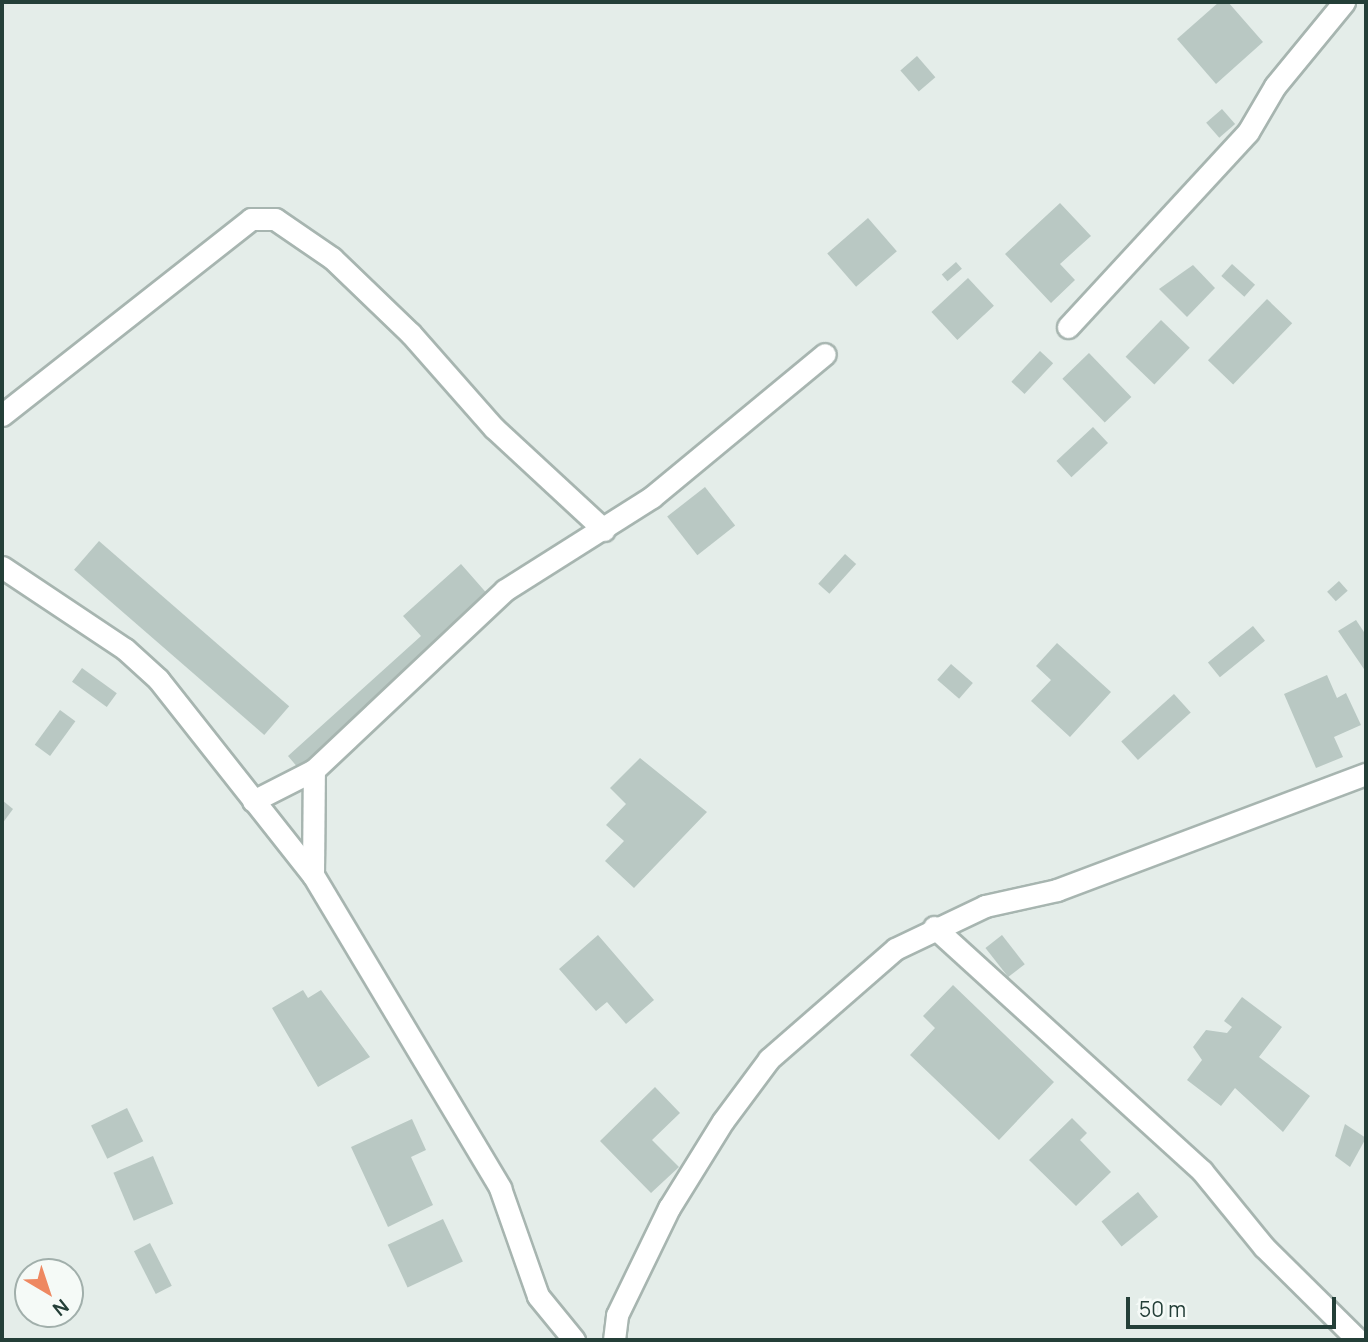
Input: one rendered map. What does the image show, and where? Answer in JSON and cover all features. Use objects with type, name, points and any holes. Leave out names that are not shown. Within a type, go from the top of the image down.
[{"type":"street","points":[[1068,327],[1248,132],[1275,86],[1343,2]]},
{"type":"street","points":[[2,415],[251,219],[275,219],[299,230],[342,267],[411,334],[494,428],[604,530]]},
{"type":"street","points":[[253,802],[314,770],[505,590],[604,530],[694,465],[825,354]]},
{"type":"street","points":[[2,567],[125,649],[158,679],[313,875],[500,1188],[538,1296],[574,1340]]},
{"type":"street","points":[[313,875],[314,770]]},
{"type":"street","points":[[614,1340],[617,1315],[668,1208],[769,1059],[838,993],[934,927],[985,906],[1057,890],[1366,774]]},
{"type":"street","points":[[934,927],[1202,1171],[1264,1247],[1358,1340]]},
{"type":"building","points":[[1219,2],[1228,2],[1263,42],[1216,84],[1177,39]]},
{"type":"building","points":[[917,56],[935,77],[919,92],[900,70]]},
{"type":"building","points":[[1222,109],[1235,124],[1219,138],[1206,123]]},
{"type":"building","points":[[1060,203],[1091,236],[1060,264],[1075,280],[1051,303],[1005,254]]},
{"type":"building","points":[[868,218],[897,251],[856,287],[827,253]]},
{"type":"building","points":[[956,262],[962,269],[948,281],[942,274]]},
{"type":"building","points":[[1232,264],[1255,285],[1244,297],[1221,276]]},
{"type":"building","points":[[1193,265],[1215,288],[1187,317],[1159,289]]},
{"type":"building","points":[[968,278],[994,306],[957,340],[931,312]]},
{"type":"building","points":[[1267,299],[1292,323],[1233,384],[1208,360]]},
{"type":"building","points":[[1161,320],[1190,348],[1154,384],[1126,357]]},
{"type":"building","points":[[1040,351],[1053,363],[1025,394],[1011,382]]},
{"type":"building","points":[[1089,353],[1131,397],[1105,423],[1062,379]]},
{"type":"building","points":[[1093,427],[1108,443],[1071,477],[1056,461]]},
{"type":"building","points":[[705,487],[735,526],[697,555],[667,517]]},
{"type":"building","points":[[99,541],[289,706],[264,735],[74,570]]},
{"type":"building","points":[[845,554],[856,564],[829,594],[818,584]]},
{"type":"building","points":[[461,564],[490,597],[299,769],[288,756],[421,636],[403,616]]},
{"type":"building","points":[[1339,581],[1348,591],[1336,601],[1327,592]]},
{"type":"building","points":[[1356,620],[1366,635],[1366,672],[1338,631]]},
{"type":"building","points":[[1253,626],[1265,641],[1220,677],[1208,663]]},
{"type":"building","points":[[1057,643],[1111,692],[1070,737],[1031,701],[1051,680],[1036,666]]},
{"type":"building","points":[[951,664],[973,683],[959,699],[937,680]]},
{"type":"building","points":[[82,668],[117,693],[107,707],[72,682]]},
{"type":"building","points":[[1327,675],[1337,698],[1346,693],[1361,725],[1334,737],[1343,757],[1316,768],[1284,694]]},
{"type":"building","points":[[1174,694],[1191,713],[1138,760],[1121,742]]},
{"type":"building","points":[[60,710],[75,721],[50,756],[35,745]]},
{"type":"building","points":[[640,758],[707,812],[634,888],[605,861],[624,841],[606,825],[626,804],[610,788]]},
{"type":"building","points":[[2,800],[13,809],[2,824]]},
{"type":"building","points":[[598,935],[654,1000],[626,1024],[607,1002],[596,1011],[559,969]]},
{"type":"building","points":[[1002,935],[1025,964],[1008,977],[985,948]]},
{"type":"building","points":[[953,985],[1054,1082],[999,1140],[910,1055],[935,1028],[923,1016]]},
{"type":"building","points":[[303,990],[308,998],[321,990],[370,1057],[318,1087],[272,1008]]},
{"type":"building","points":[[1242,997],[1282,1027],[1259,1057],[1310,1096],[1283,1132],[1235,1088],[1221,1106],[1187,1080],[1202,1060],[1193,1047],[1206,1030],[1227,1033],[1232,1027],[1224,1021]]},
{"type":"building","points":[[655,1087],[680,1113],[652,1140],[679,1167],[651,1193],[600,1141]]},
{"type":"building","points":[[127,1108],[143,1141],[107,1159],[91,1126]]},
{"type":"building","points":[[1072,1118],[1087,1133],[1080,1140],[1111,1172],[1076,1206],[1029,1160]]},
{"type":"building","points":[[412,1119],[426,1150],[411,1157],[433,1205],[388,1227],[351,1147]]},
{"type":"building","points":[[1345,1124],[1366,1138],[1350,1167],[1335,1156]]},
{"type":"building","points":[[153,1156],[173,1204],[134,1221],[113,1173]]},
{"type":"building","points":[[1138,1192],[1158,1217],[1122,1246],[1101,1222]]},
{"type":"building","points":[[443,1219],[463,1262],[408,1287],[388,1245]]},
{"type":"building","points":[[150,1243],[172,1286],[156,1294],[134,1251]]}]
